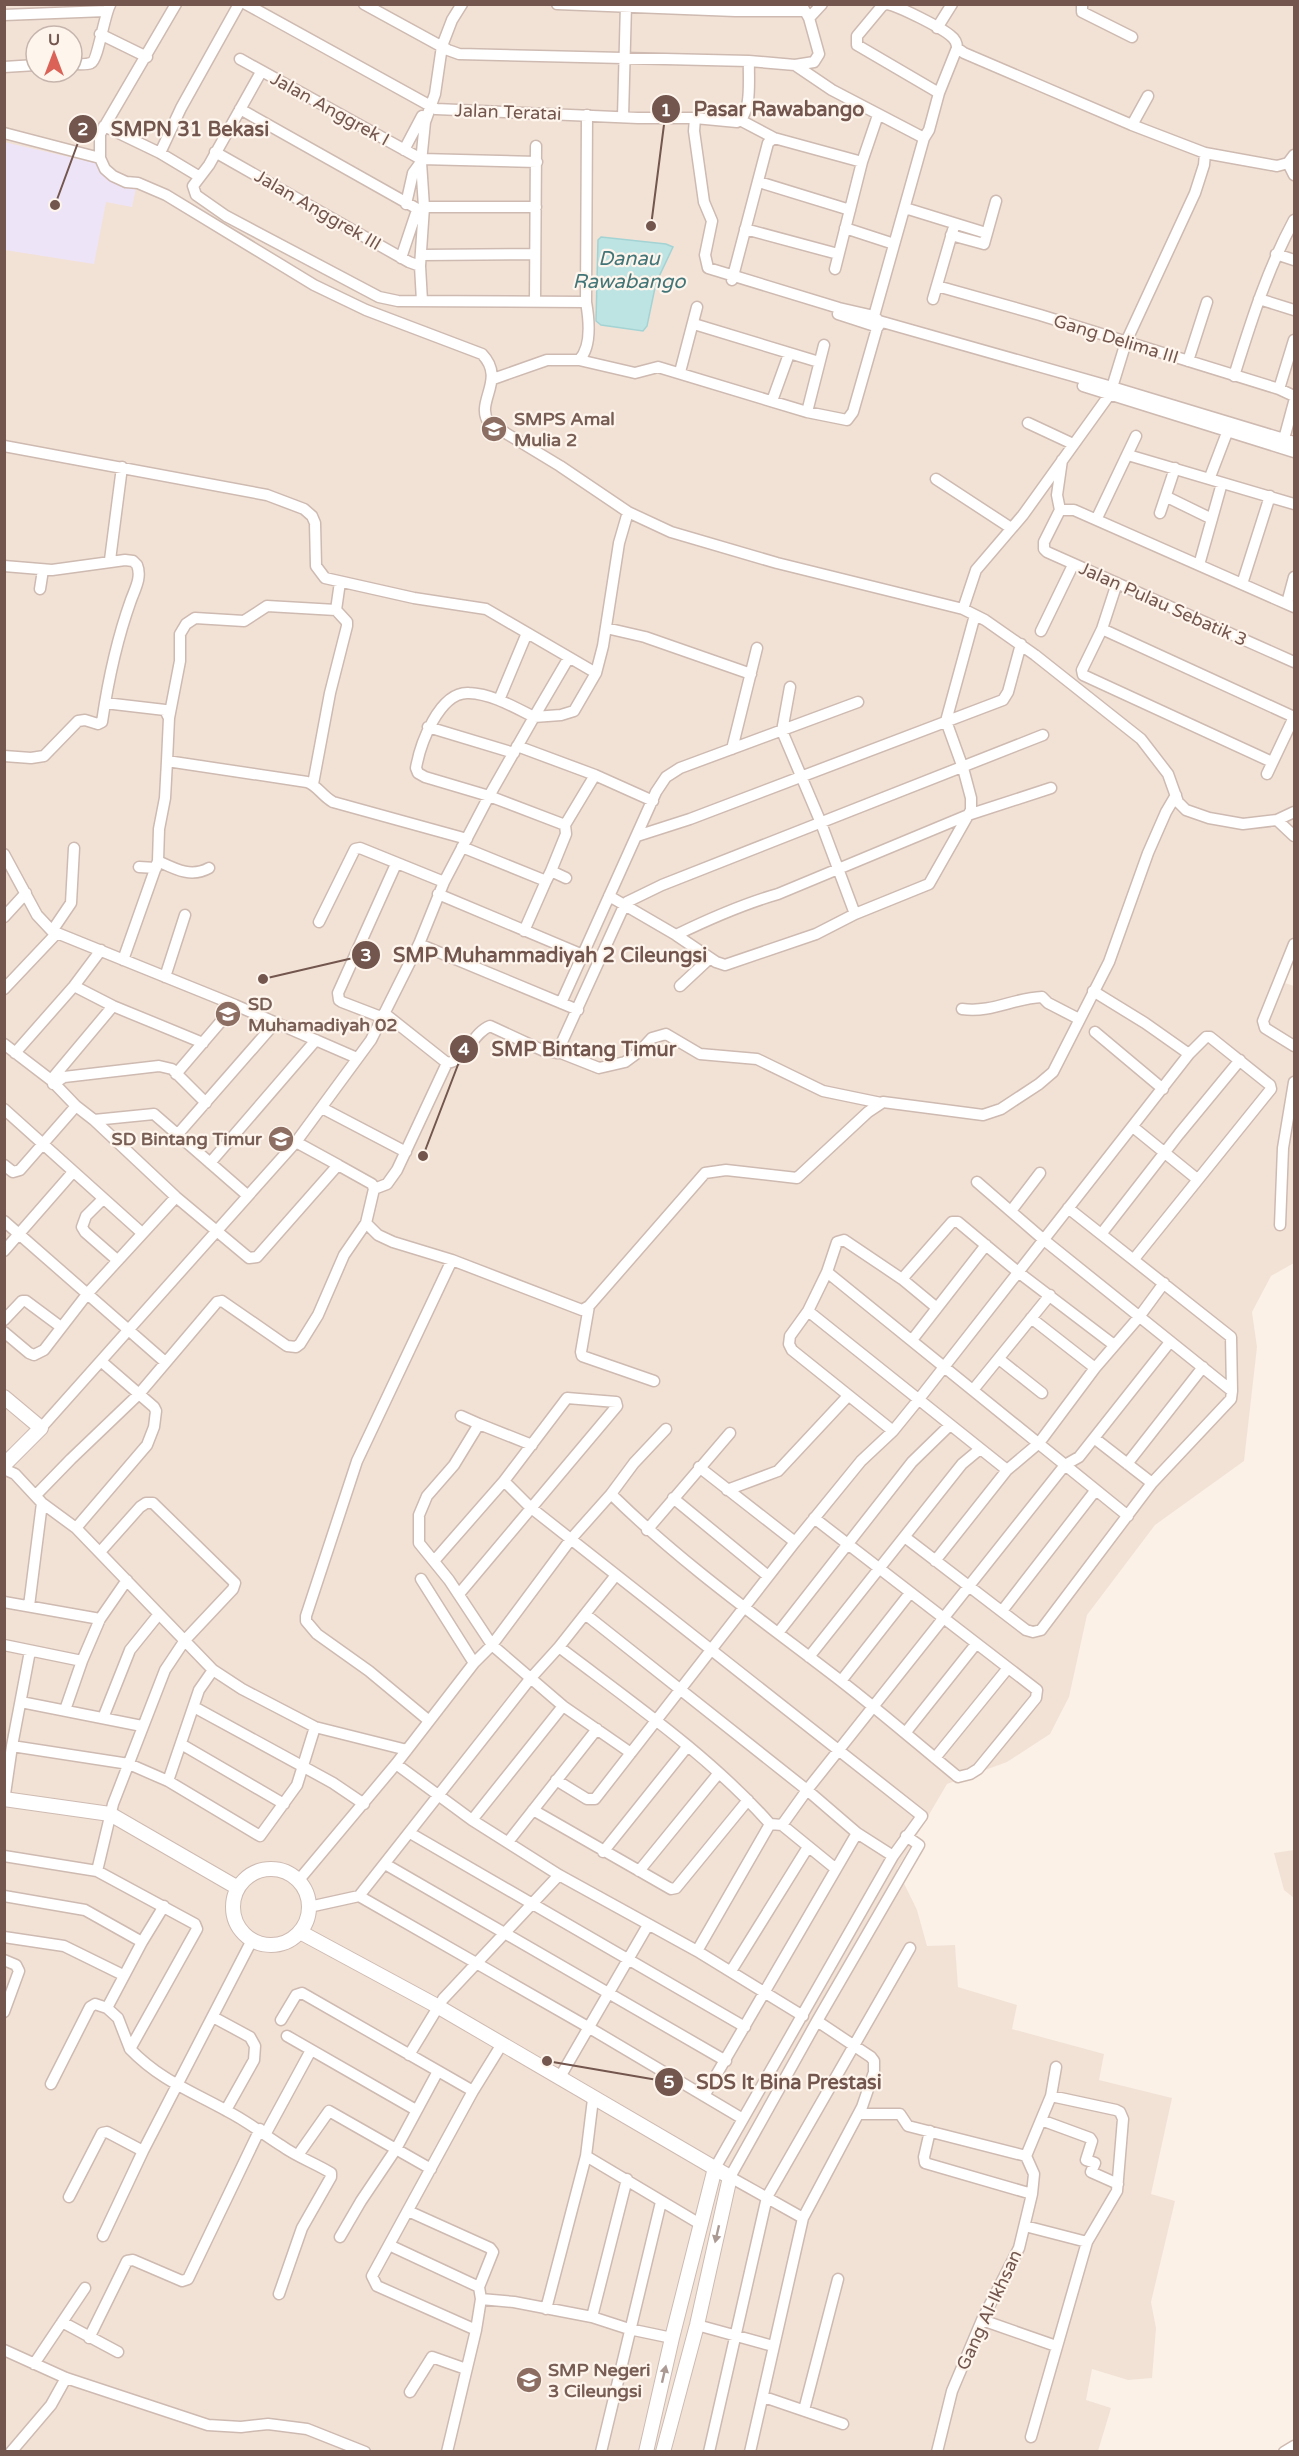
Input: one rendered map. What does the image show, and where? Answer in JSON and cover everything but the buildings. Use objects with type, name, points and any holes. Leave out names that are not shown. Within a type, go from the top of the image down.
[{"type":"street","points":[[176,4],[99,136],[100,158],[105,169],[113,176],[166,195],[314,285],[366,310],[482,354],[488,362],[493,380],[484,412],[489,423],[560,466],[628,512],[671,532],[777,563],[963,609],[1021,644],[1141,739],[1168,774],[1184,808],[1209,818],[1243,824],[1277,820],[1294,812]]},
{"type":"street","points":[[160,153],[181,108],[239,4]]},
{"type":"street","points":[[246,4],[428,106]]},
{"type":"street","points":[[364,4],[442,46],[463,54],[749,61],[795,65],[814,62],[819,54],[804,11]]},
{"type":"street","points":[[404,150],[435,94],[442,46],[452,20],[462,4]]},
{"type":"street","points":[[557,4],[735,11],[804,11],[822,4]]},
{"type":"street","points":[[493,380],[547,360],[579,360],[635,373],[645,371],[652,366],[680,372],[807,412],[847,420],[850,417],[877,321],[894,244],[924,138],[934,116],[939,93],[957,48],[957,44],[950,35],[938,28],[897,7],[886,4],[882,6],[857,36],[857,45],[939,93]]},
{"type":"street","points":[[938,28],[952,4]]},
{"type":"street","points":[[1082,4],[1082,12],[1132,37]]},
{"type":"street","points":[[622,117],[626,6]]},
{"type":"street","points":[[4,15],[108,8],[100,34],[98,53],[94,61],[84,62]]},
{"type":"street","points":[[100,34],[147,57]]},
{"type":"street","points":[[957,48],[1132,125],[1205,153],[1277,166],[1291,159],[1294,175]]},
{"type":"street","name":"Jalan Anggrek I","points":[[240,59],[421,161]]},
{"type":"street","points":[[749,61],[746,108],[740,120],[774,138],[862,162]]},
{"type":"street","points":[[795,65],[811,78],[924,138]]},
{"type":"street","points":[[4,67],[24,66]]},
{"type":"street","points":[[261,72],[194,184],[194,193],[226,216],[379,297],[398,301],[586,302]]},
{"type":"street","points":[[1132,125],[1149,96]]},
{"type":"street","points":[[422,301],[421,161],[428,106]]},
{"type":"street","name":"Jalan Teratai","points":[[428,106],[440,110],[695,118],[737,122],[740,120]]},
{"type":"street","points":[[240,109],[406,204],[421,210],[536,207]]},
{"type":"street","points":[[835,269],[862,162],[878,115]]},
{"type":"street","name":"Jalan Teratai","points":[[579,360],[585,351],[589,323],[586,302],[586,116]]},
{"type":"street","points":[[695,118],[694,131],[704,202],[712,221],[705,255],[706,266],[712,270],[733,275]]},
{"type":"street","points":[[104,126],[160,153],[200,177]]},
{"type":"street","points":[[4,133],[100,158]]},
{"type":"street","points":[[774,138],[768,143],[733,280],[1009,357],[1010,363],[1289,440],[1294,402]]},
{"type":"street","points":[[535,301],[536,146]]},
{"type":"street","name":"Jalan Anggrek III","points":[[215,152],[420,267]]},
{"type":"street","points":[[963,609],[976,570],[1062,460],[1111,390],[1126,342],[1195,193],[1204,165],[1205,153]]},
{"type":"street","points":[[421,161],[537,162]]},
{"type":"street","points":[[406,204],[413,173],[421,161]]},
{"type":"street","points":[[759,182],[850,210]]},
{"type":"street","points":[[905,208],[984,244],[996,201]]},
{"type":"street","points":[[401,258],[421,210]]},
{"type":"street","points":[[1234,376],[1276,254],[1294,220]]},
{"type":"street","points":[[846,228],[894,244]]},
{"type":"street","points":[[745,229],[838,254]]},
{"type":"street","points":[[933,299],[953,230]]},
{"type":"street","points":[[422,255],[535,254]]},
{"type":"street","points":[[1276,254],[1294,260]]},
{"type":"street","name":"Gang Delima III","points":[[937,286],[1040,315],[1280,389],[1294,396]]},
{"type":"street","points":[[1259,299],[1294,310]]},
{"type":"street","points":[[1188,361],[1207,302]]},
{"type":"street","points":[[680,372],[697,307]]},
{"type":"street","points":[[694,324],[819,362]]},
{"type":"street","points":[[1280,389],[1292,359],[1294,340]]},
{"type":"street","points":[[807,412],[824,345]]},
{"type":"street","points":[[772,401],[789,354]]},
{"type":"street","points":[[1111,390],[1294,452]]},
{"type":"street","points":[[1028,423],[1073,444]]},
{"type":"street","points":[[1210,477],[1228,430]]},
{"type":"street","points":[[1097,518],[1136,436]]},
{"type":"street","points":[[4,446],[267,495],[304,509],[309,512],[315,523],[316,566],[325,578],[414,598],[486,609],[568,659],[596,673]]},
{"type":"street","points":[[1128,454],[1294,504]]},
{"type":"street","points":[[1062,460],[1058,495],[1060,510],[1074,510],[1097,518],[1291,605],[1294,577]]},
{"type":"street","points":[[110,560],[122,467]]},
{"type":"street","points":[[1160,513],[1175,468]]},
{"type":"street","points":[[936,479],[1011,528]]},
{"type":"street","points":[[1199,565],[1222,483]]},
{"type":"street","points":[[1242,584],[1270,496]]},
{"type":"street","points":[[1167,497],[1212,519]]},
{"type":"street","name":"Jalan Pulau Sebatik 3","points":[[1060,510],[1043,547],[1047,552],[1294,662]]},
{"type":"street","points":[[565,825],[489,796],[425,777],[418,773],[417,761],[428,727],[437,714],[460,695],[469,693],[499,700],[534,717],[561,715],[574,711],[596,673],[606,628],[622,528],[628,512]]},
{"type":"street","points":[[4,566],[43,570],[96,566],[110,560],[133,561],[140,575],[125,617],[100,723],[78,721],[44,756],[31,758],[4,756]]},
{"type":"street","points":[[1041,632],[1073,565]]},
{"type":"street","points":[[40,589],[43,570]]},
{"type":"street","points":[[336,610],[340,582]]},
{"type":"street","points":[[1117,583],[1102,629],[1082,670],[1085,677],[1272,762]]},
{"type":"street","points":[[123,960],[157,865],[159,829],[165,798],[169,718],[180,661],[180,634],[186,624],[195,618],[244,621],[267,606],[336,610],[346,622],[313,784]]},
{"type":"street","points":[[609,896],[725,965],[816,934],[855,914],[929,884],[968,815],[971,798],[946,721],[975,615]]},
{"type":"street","points":[[606,628],[645,637],[751,674]]},
{"type":"street","points":[[1102,629],[1294,717],[1267,774]]},
{"type":"street","points":[[499,700],[527,633]]},
{"type":"street","points":[[637,836],[690,819],[1005,699],[1021,644]]},
{"type":"street","points":[[732,749],[757,648]]},
{"type":"street","points":[[407,1750],[315,1727],[242,1689],[213,1670],[76,1528],[4,1467],[102,1362],[215,1230],[296,1142],[371,1040],[419,944],[444,882],[515,749],[568,659]]},
{"type":"street","points":[[790,687],[783,731],[855,914]]},
{"type":"street","points":[[561,1003],[652,801],[661,784],[671,773],[858,702]]},
{"type":"street","points":[[105,703],[159,707],[165,710],[169,718]]},
{"type":"street","points":[[428,727],[515,749],[595,775],[652,801]]},
{"type":"street","points":[[557,1053],[624,906],[656,887],[1043,735]]},
{"type":"street","points":[[166,761],[313,784],[322,795],[333,802],[465,843],[549,876],[566,878]]},
{"type":"street","points":[[524,931],[566,834],[565,825],[595,775]]},
{"type":"street","points":[[676,935],[968,815],[1051,788]]},
{"type":"street","points":[[366,1223],[378,1235],[393,1242],[452,1260],[580,1309],[589,1306],[703,1174],[726,1170],[770,1177],[797,1178],[867,1112],[886,1101],[976,1115],[1001,1109],[1053,1072],[1078,1018],[1109,962],[1148,853],[1176,795]]},
{"type":"street","points":[[1277,820],[1294,836]]},
{"type":"street","points":[[4,989],[55,932],[70,903],[74,848]]},
{"type":"street","points":[[319,922],[355,849],[360,848],[444,882]]},
{"type":"street","points":[[4,854],[37,915],[55,932],[236,1005],[357,1058]]},
{"type":"street","points":[[396,864],[338,993],[339,1000],[383,1015],[447,1063]]},
{"type":"street","points":[[138,867],[157,865],[190,873],[201,872],[209,868]]},
{"type":"street","points":[[4,917],[26,893]]},
{"type":"street","points":[[438,894],[583,955]]},
{"type":"street","points":[[165,976],[185,915]]},
{"type":"street","points":[[419,944],[578,1010]]},
{"type":"street","points":[[1294,944],[1263,1021],[1265,1028],[1294,1046]]},
{"type":"street","points":[[15,1053],[74,986],[101,950]]},
{"type":"street","points":[[680,986],[710,958]]},
{"type":"street","points":[[74,986],[113,1006],[203,1043]]},
{"type":"street","points":[[1093,991],[1189,1054]]},
{"type":"street","points":[[962,1009],[992,1009],[1020,999],[1042,997],[1078,1018]]},
{"type":"street","points":[[176,1074],[236,1005]]},
{"type":"street","points":[[52,1082],[113,1006]]},
{"type":"street","points":[[178,1134],[275,1023]]},
{"type":"street","points":[[374,1189],[392,1180],[447,1063],[456,1060],[475,1037],[490,1026],[544,1050],[596,1068],[607,1068],[625,1062],[652,1038],[666,1034],[700,1054],[757,1059],[823,1091],[881,1103]]},
{"type":"street","points":[[1095,1032],[1163,1089]]},
{"type":"street","points":[[556,1780],[587,1799],[595,1799],[657,1722],[742,1607],[861,1461],[893,1431],[1189,1054],[1208,1036],[1270,1085],[1271,1089],[1134,1259]]},
{"type":"street","points":[[210,1163],[316,1040]]},
{"type":"street","points":[[4,1044],[52,1082],[176,1197],[245,1256],[257,1257],[338,1166]]},
{"type":"street","points":[[1102,1233],[1240,1060]]},
{"type":"street","points":[[52,1082],[64,1077],[159,1066],[168,1067],[207,1103]]},
{"type":"street","points":[[1280,1225],[1283,1148],[1294,1082]]},
{"type":"street","points":[[4,1165],[13,1172],[20,1170],[76,1106]]},
{"type":"street","points":[[322,1108],[406,1152]]},
{"type":"street","points":[[4,1109],[142,1233]]},
{"type":"street","points":[[94,1120],[154,1114],[247,1196]]},
{"type":"street","points":[[1133,1127],[1197,1179]]},
{"type":"street","points":[[29,1606],[39,1499],[71,1459],[139,1394],[164,1361],[219,1301],[287,1346],[297,1347],[318,1315],[344,1255],[366,1223],[374,1189],[368,1180],[296,1142]]},
{"type":"street","points":[[4,1251],[73,1172]]},
{"type":"street","points":[[1011,1211],[1040,1173]]},
{"type":"street","points":[[977,1182],[1044,1240],[1232,1391]]},
{"type":"street","points":[[4,1332],[34,1355],[44,1350],[88,1293],[176,1197]]},
{"type":"street","points":[[103,1199],[86,1216],[82,1227],[117,1260]]},
{"type":"street","points":[[906,1538],[1026,1630],[1033,1632],[1041,1630],[1152,1483],[1231,1399],[1231,1336],[1068,1208]]},
{"type":"street","points":[[4,1221],[164,1361]]},
{"type":"street","points":[[902,1279],[952,1222],[958,1222],[1018,1272],[1114,1345]]},
{"type":"street","points":[[893,1431],[790,1348],[790,1336],[807,1311],[826,1272],[837,1242],[844,1240],[902,1279],[938,1308]]},
{"type":"street","points":[[912,1340],[986,1245]]},
{"type":"street","points":[[428,1720],[369,1671],[317,1634],[306,1621],[357,1461],[452,1260]]},
{"type":"street","points":[[826,1272],[1128,1516]]},
{"type":"street","points":[[936,1561],[1007,1470],[1039,1443],[1095,1368],[1139,1317],[1164,1283]]},
{"type":"street","points":[[973,1390],[1050,1295]]},
{"type":"street","points":[[4,1320],[22,1301],[26,1301],[61,1327]]},
{"type":"street","points":[[589,1306],[582,1356],[654,1381]]},
{"type":"street","points":[[807,1311],[1007,1470]]},
{"type":"street","points":[[1031,1318],[1095,1368]]},
{"type":"street","points":[[782,1825],[968,1585],[1065,1465],[1079,1457],[1170,1342]]},
{"type":"street","points":[[999,1359],[1042,1393]]},
{"type":"street","points":[[76,1528],[147,1445],[152,1434],[156,1411],[102,1362]]},
{"type":"street","points":[[1127,1464],[1203,1367]]},
{"type":"street","points":[[727,1490],[778,1471],[848,1396]]},
{"type":"street","points":[[4,1397],[41,1428]]},
{"type":"street","points":[[434,1561],[504,1481],[567,1398],[616,1403],[616,1406],[459,1594]]},
{"type":"street","points":[[460,1416],[531,1445]]},
{"type":"street","points":[[479,1424],[454,1465],[427,1496],[421,1507],[418,1522],[419,1543],[459,1594],[492,1645],[563,1706],[631,1753]]},
{"type":"street","points":[[777,1633],[912,1462],[950,1425]]},
{"type":"street","points":[[298,1881],[364,1804],[428,1720],[492,1645],[572,1539],[634,1463],[666,1429]]},
{"type":"street","points":[[647,1530],[730,1433]]},
{"type":"street","points":[[1094,1438],[1152,1483]]},
{"type":"street","points":[[809,1657],[906,1538],[962,1464],[980,1449]]},
{"type":"street","points":[[699,1467],[795,1542]]},
{"type":"street","points":[[504,1481],[530,1507],[922,1816],[893,1856],[715,2168],[646,2451]]},
{"type":"street","points":[[1002,1611],[1095,1491]]},
{"type":"street","points":[[611,1494],[647,1530],[742,1607],[906,1732],[958,1777],[974,1772],[1036,1698],[1037,1690],[814,1518]]},
{"type":"street","points":[[673,1498],[768,1576]]},
{"type":"street","points":[[97,1871],[110,1815],[165,1670],[185,1640],[233,1589],[234,1580],[153,1503],[140,1507],[100,1552]]},
{"type":"street","points":[[309,1907],[359,1896],[530,1678],[559,1647],[616,1575]]},
{"type":"street","points":[[421,1579],[474,1664]]},
{"type":"street","points":[[65,1710],[100,1619],[127,1580]]},
{"type":"street","points":[[841,1681],[910,1593]]},
{"type":"street","points":[[4,1602],[100,1619]]},
{"type":"street","points":[[103,1718],[130,1650],[159,1614]]},
{"type":"street","points":[[585,1614],[807,1790],[857,1833],[893,1856]]},
{"type":"street","points":[[906,1732],[976,1644]]},
{"type":"street","points":[[4,1645],[82,1661]]},
{"type":"street","points":[[559,1647],[687,1747],[748,1800],[770,1824],[782,1825],[836,1869]]},
{"type":"street","points":[[30,1651],[12,1746],[5,1800],[110,1815],[238,1888]]},
{"type":"street","points":[[935,1758],[1008,1668]]},
{"type":"street","points":[[168,1781],[199,1690],[213,1670]]},
{"type":"street","points":[[21,1702],[142,1726]]},
{"type":"street","points":[[472,1820],[563,1706]]},
{"type":"street","points":[[194,1707],[333,1783],[364,1804]]},
{"type":"street","points":[[12,1746],[129,1764],[168,1781],[258,1836],[265,1833],[297,1785],[315,1727]]},
{"type":"street","points":[[508,1842],[597,1729]]},
{"type":"street","points":[[181,1744],[284,1804]]},
{"type":"street","points":[[603,1852],[687,1747]]},
{"type":"street","points":[[396,1764],[472,1820],[559,1875],[697,1951],[803,2016]]},
{"type":"street","points":[[639,1871],[718,1774]]},
{"type":"street","points":[[533,1810],[668,1888],[676,1888],[748,1800]]},
{"type":"street","points":[[697,1951],[770,1824]]},
{"type":"street","points":[[410,1833],[532,1906],[745,2027]]},
{"type":"street","points":[[704,2096],[857,1833]]},
{"type":"street","points":[[663,2451],[697,2325],[730,2177],[919,1845],[906,1836]]},
{"type":"street","points":[[731,1971],[808,1848]]},
{"type":"street","points":[[4,1856],[97,1871],[195,1924],[197,1929],[130,2049]]},
{"type":"street","points":[[385,1864],[726,2061]]},
{"type":"street","points":[[278,1870],[298,1881],[308,1898],[309,1907],[305,1924],[300,1932],[286,1942],[260,1944],[252,1940],[240,1929],[233,1913],[238,1888],[255,1873],[278,1870]]},
{"type":"street","points":[[409,2055],[437,2006],[559,1875]]},
{"type":"street","points":[[4,1896],[85,1910],[142,1941]]},
{"type":"street","points":[[359,1896],[743,2119]]},
{"type":"street","points":[[107,2008],[142,1941],[164,1906]]},
{"type":"street","points":[[560,2077],[648,1925]]},
{"type":"street","points":[[300,1932],[437,2006],[560,2077],[593,2099],[803,2218]]},
{"type":"street","points":[[4,1936],[71,1948],[123,1975]]},
{"type":"street","points":[[103,2236],[252,1940]]},
{"type":"street","points":[[709,2451],[767,2197],[910,1948]]},
{"type":"street","points":[[4,1960],[16,1965],[19,1971],[4,2012]]},
{"type":"street","points":[[281,2020],[296,1995],[302,1993],[473,2091]]},
{"type":"street","points":[[51,2084],[87,2011],[95,2004],[107,2008],[118,2018],[130,2049],[155,2072],[177,2087],[226,2110],[263,2131],[298,2156],[329,2171],[332,2176],[302,2228],[279,2294]]},
{"type":"street","points":[[213,2017],[250,2037],[255,2046],[254,2060],[226,2110]]},
{"type":"street","points":[[750,2451],[803,2218],[859,2114],[871,2084],[875,2065],[871,2057],[817,2021]]},
{"type":"street","points":[[287,2036],[310,2052],[416,2110]]},
{"type":"street","points":[[476,2330],[375,2284],[373,2273],[473,2091],[502,2044]]},
{"type":"street","points":[[89,2338],[127,2261],[133,2260],[182,2281],[188,2279],[263,2131],[310,2052]]},
{"type":"street","points":[[859,2114],[900,2115],[904,2117],[906,2125],[1026,2156],[1051,2096],[1056,2067]]},
{"type":"street","points":[[340,2237],[361,2200],[396,2149],[438,2071]]},
{"type":"street","points":[[1031,2437],[1087,2242],[1113,2200],[1118,2184],[1123,2120],[1120,2112],[1051,2096]]},
{"type":"street","points":[[546,2309],[586,2156],[593,2099]]},
{"type":"street","points":[[298,2156],[329,2112],[431,2169]]},
{"type":"street","points":[[1041,2120],[1090,2138],[1092,2141],[1086,2160],[1095,2163],[1091,2172],[1118,2184]]},
{"type":"street","points":[[930,2131],[924,2157],[925,2163],[1032,2194]]},
{"type":"street","points":[[69,2197],[102,2133],[107,2132],[144,2151]]},
{"type":"street","points":[[586,2156],[700,2224]]},
{"type":"street","name":"Gang Al-Ikhsan","points":[[937,2451],[952,2391],[982,2320],[1017,2254],[1032,2194],[1034,2174],[1026,2156]]},
{"type":"street","points":[[592,2317],[627,2179]]},
{"type":"street","points":[[601,2451],[661,2202]]},
{"type":"street","points":[[408,2211],[492,2250],[480,2293],[476,2330],[447,2451]]},
{"type":"street","points":[[1025,2226],[1087,2242]]},
{"type":"street","points":[[389,2245],[480,2293],[546,2309],[592,2317],[630,2329],[672,2338]]},
{"type":"street","points":[[804,2410],[838,2279]]},
{"type":"street","points":[[34,2364],[85,2288]]},
{"type":"street","points":[[982,2320],[1056,2346]]},
{"type":"street","points":[[62,2322],[118,2352]]},
{"type":"street","points":[[697,2325],[773,2346]]},
{"type":"street","points":[[4,2350],[66,2378],[208,2425],[241,2427],[268,2424],[307,2429],[365,2451]]},
{"type":"street","points":[[410,2392],[432,2357],[466,2368]]},
{"type":"street","points":[[11,2451],[51,2405],[66,2378]]},
{"type":"street","points":[[764,2397],[843,2424]]},
{"type":"street","points":[[1284,2451],[1294,2446]]},
{"type":"shaded area","points":[[5,5],[1294,5],[1294,958],[1285,983],[1294,986],[1294,1263],[1271,1276],[1252,1312],[1257,1347],[1244,1461],[1155,1525],[1087,1615],[1069,1697],[1050,1734],[1007,1762],[947,1784],[897,1869],[917,1910],[927,1946],[955,1945],[958,1987],[1017,2005],[1012,2029],[1104,2054],[1099,2080],[1172,2098],[1151,2194],[1175,2201],[1151,2302],[1156,2328],[1152,2378],[1128,2380],[1092,2369],[1086,2400],[1111,2408],[1098,2451],[5,2452]]},
{"type":"shaded area","points":[[4,142],[95,163],[136,188],[132,207],[106,202],[94,264],[5,250]]},
{"type":"shaded area","points":[[1294,1850],[1294,1898],[1284,1890],[1274,1853]]},
{"type":"water","name":"Danau Rawabango","points":[[601,237],[666,244],[673,247],[656,283],[647,326],[643,331],[601,325],[596,321],[598,240]]},
{"type":"place","name":"SMPN 31 Bekasi","points":[[55,205]]},
{"type":"place","name":"Pasar Rawabango","points":[[651,226]]},
{"type":"place","name":"SMPS Amal Mulia 2","points":[[494,429]]},
{"type":"place","name":"SMP Muhammadiyah 2 Cileungsi","points":[[263,979]]},
{"type":"place","name":"SD Muhamadiyah 02","points":[[228,1014]]},
{"type":"place","name":"SD Bintang Timur","points":[[281,1139]]},
{"type":"place","name":"SMP Bintang Timur","points":[[423,1156]]},
{"type":"place","name":"SDS It Bina Prestasi","points":[[547,2061]]},
{"type":"place","name":"SMP Negeri 3 Cileungsi","points":[[529,2380]]}]
